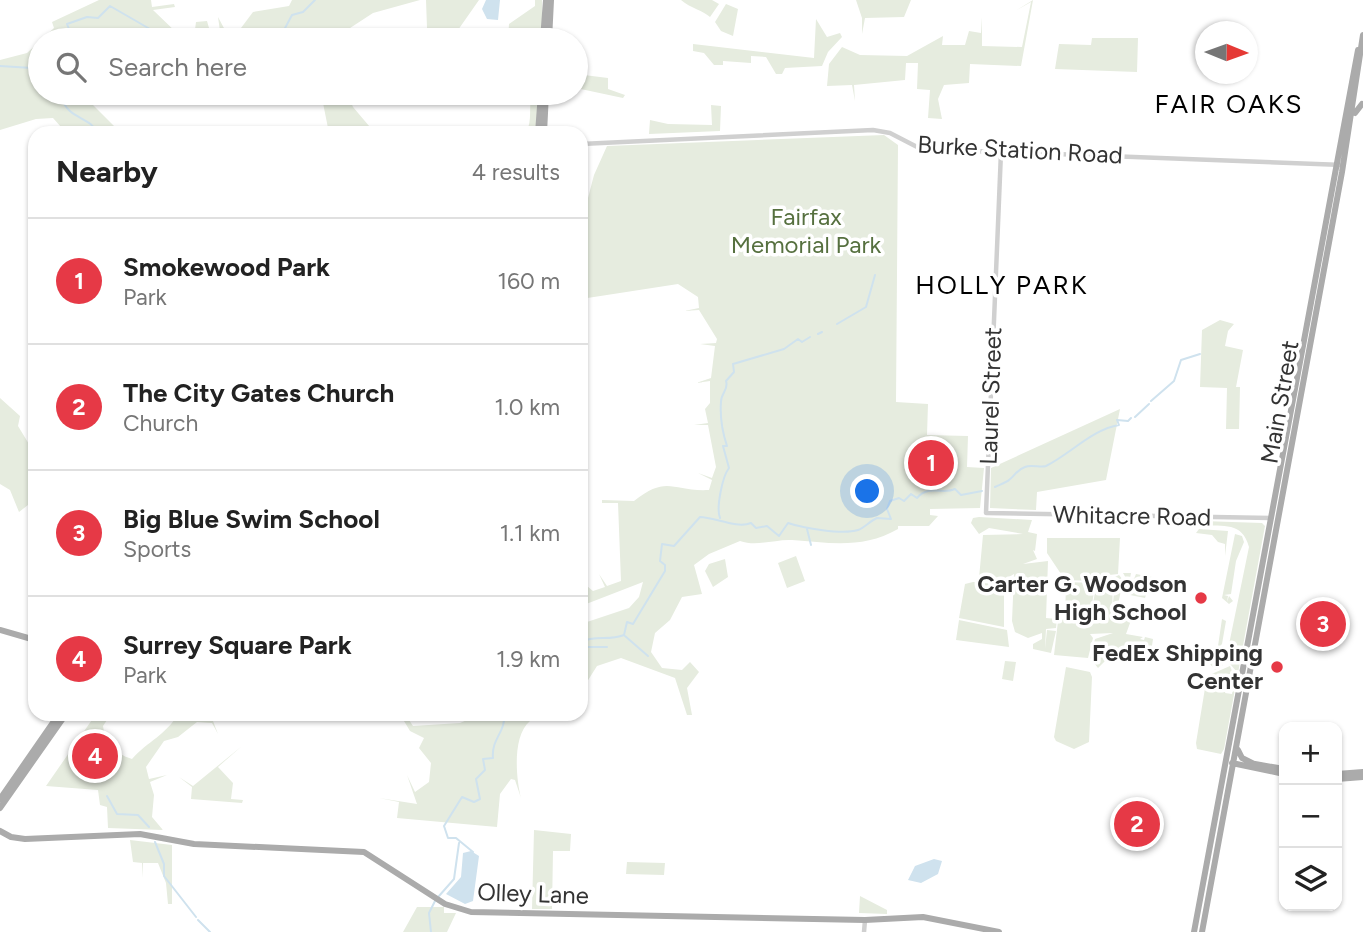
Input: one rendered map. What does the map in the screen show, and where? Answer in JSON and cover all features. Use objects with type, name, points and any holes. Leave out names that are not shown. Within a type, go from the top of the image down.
[{"type":"main road","points":[[544,28],[548,0]]},
{"type":"main road","points":[[548,0],[549,28]]},
{"type":"main road","name":"Main Street","points":[[1194,932],[1225,759],[1290,455],[1363,35]]},
{"type":"main road","name":"Main Street","points":[[1202,932],[1275,518],[1340,167],[1350,128],[1361,46]]},
{"type":"main road","points":[[1350,128],[1355,110],[1362,104]]},
{"type":"main road","points":[[539,126],[540,105]]},
{"type":"main road","points":[[544,126],[545,105]]},
{"type":"main road","points":[[1290,455],[1297,462]]},
{"type":"main road","points":[[0,630],[28,638]]},
{"type":"main road","points":[[0,800],[54,721]]},
{"type":"main road","points":[[0,808],[61,721]]},
{"type":"main road","points":[[1237,742],[1240,756],[1254,764]]},
{"type":"main road","points":[[1225,759],[1279,771]]},
{"type":"main road","points":[[1234,762],[1279,771]]},
{"type":"main road","points":[[1342,776],[1363,774]]},
{"type":"main road","name":"Olley Lane","points":[[0,831],[11,837],[25,839],[140,834],[191,844],[364,852],[437,899],[471,912],[865,920],[923,917],[999,932]]},
{"type":"street","name":"Burke Station Road","points":[[588,144],[873,130],[890,133],[919,149],[1340,167]]},
{"type":"street","name":"Laurel Street","points":[[986,513],[1001,152]]},
{"type":"street","name":"Whitacre Road","points":[[986,513],[1275,518]]},
{"type":"street","points":[[864,932],[865,920]]},
{"type":"green space","points":[[99,0],[151,0],[152,7],[174,4],[175,7],[153,10],[172,28],[54,28],[52,22]]},
{"type":"green space","points":[[292,0],[420,0],[373,13],[350,28],[241,28],[253,12],[289,6]]},
{"type":"green space","points":[[426,0],[479,0],[459,28],[427,28]]},
{"type":"green space","points":[[535,0],[542,0],[542,28],[509,28],[509,24],[535,6]]},
{"type":"green space","points":[[681,0],[712,0],[719,4],[710,17]]},
{"type":"green space","points":[[856,0],[911,0],[904,17],[865,18],[862,34],[862,18]]},
{"type":"green space","points":[[1033,0],[1021,66],[970,64],[969,83],[944,85],[938,99],[942,119],[928,118],[930,90],[917,89],[918,63],[906,63],[905,80],[854,85],[855,101],[852,85],[827,86],[829,64],[842,47],[860,55],[907,56],[943,36],[942,45],[965,45],[969,31],[981,33],[982,17],[982,46],[1022,47],[1031,2],[1015,11]]},
{"type":"green space","points":[[726,4],[738,9],[733,36],[721,31],[715,22]]},
{"type":"green space","points":[[816,19],[827,37],[840,33],[842,37],[828,52],[822,66],[785,68],[782,74],[776,74],[766,57],[751,56],[751,63],[723,61],[723,65],[714,65],[704,53],[693,51],[693,44],[814,58]]},
{"type":"green space","points":[[207,21],[209,28],[195,28],[196,22]]},
{"type":"green space","points":[[1092,38],[1138,38],[1137,72],[1055,69],[1059,44],[1091,45]]},
{"type":"green space","points":[[27,53],[28,105],[93,105],[114,126],[60,126],[53,118],[36,119],[0,130],[0,60]]},
{"type":"green space","points":[[588,76],[608,78],[608,89],[625,95],[623,98],[588,91]]},
{"type":"green space","points":[[323,105],[352,105],[369,126],[328,126]]},
{"type":"green space","points":[[530,105],[539,105],[537,126],[528,126]]},
{"type":"green space","points":[[711,105],[721,106],[720,131],[649,134],[650,120],[668,124],[712,125]]},
{"type":"green space","name":"Fairfax Memorial Park","points":[[884,135],[898,145],[896,402],[928,404],[927,435],[968,436],[967,467],[984,468],[980,508],[930,509],[930,515],[938,516],[929,526],[898,526],[898,529],[885,535],[859,542],[740,541],[709,554],[694,565],[702,594],[682,597],[670,620],[655,633],[651,652],[662,668],[682,670],[690,662],[699,672],[687,688],[692,715],[687,715],[675,678],[621,658],[597,666],[588,680],[588,622],[629,608],[639,597],[643,582],[588,603],[588,587],[593,591],[605,587],[599,574],[607,586],[621,581],[618,503],[602,503],[602,500],[634,501],[663,486],[709,490],[712,480],[698,473],[712,478],[716,467],[708,425],[694,425],[708,423],[705,409],[710,403],[710,381],[696,383],[711,378],[715,346],[700,344],[716,343],[717,339],[699,310],[684,311],[699,308],[698,297],[678,284],[588,298],[588,198],[594,175],[607,146]]},
{"type":"green space","points":[[1220,320],[1234,324],[1228,331],[1225,346],[1243,350],[1236,387],[1240,387],[1239,429],[1226,429],[1227,388],[1200,387],[1202,330]]},
{"type":"green space","points":[[0,398],[20,416],[18,426],[28,442],[28,505],[19,512],[10,490],[0,484]]},
{"type":"green space","points":[[1120,409],[1106,480],[1037,492],[1036,510],[990,508],[991,468]]},
{"type":"green space","points":[[973,518],[1032,520],[1028,532],[1037,534],[1035,551],[1033,550],[1037,559],[1023,564],[1048,561],[1046,618],[1057,619],[1056,628],[1046,629],[1045,649],[1047,630],[1056,631],[1051,653],[1033,649],[1033,644],[1042,639],[1042,633],[1028,638],[1015,632],[1012,621],[1014,574],[1004,580],[979,578],[983,535],[1023,534],[989,528],[979,534],[971,523]]},
{"type":"green space","points":[[1202,521],[1262,523],[1265,526],[1224,749],[1221,754],[1197,749],[1196,743],[1207,676],[1230,666],[1234,676],[1210,677],[1207,689],[1216,690],[1228,686],[1225,693],[1232,694],[1233,689],[1229,686],[1234,687],[1236,671],[1226,659],[1249,547],[1237,529],[1201,525]]},
{"type":"green space","points":[[1199,529],[1228,531],[1225,556],[1225,544],[1218,542],[1212,535],[1196,533]]},
{"type":"green space","points":[[1235,534],[1242,536],[1244,542],[1236,561],[1231,594],[1224,595],[1228,596],[1227,602],[1229,596],[1233,601],[1229,604],[1222,598]]},
{"type":"green space","points":[[1047,538],[1120,538],[1118,574],[1101,576],[1113,577],[1112,618],[1115,577],[1119,575],[1123,580],[1116,615],[1121,618],[1127,611],[1134,612],[1126,634],[1143,637],[1140,639],[1144,640],[1145,637],[1153,639],[1151,652],[1133,651],[1132,648],[1131,652],[1135,652],[1116,662],[1105,661],[1098,668],[1090,658],[1095,639],[1113,633],[1090,634],[1093,638],[1088,658],[1054,655],[1058,621],[1064,619],[1065,622],[1066,582],[1095,583],[1090,620],[1098,576],[1095,581],[1065,580],[1047,553]]},
{"type":"green space","points":[[796,556],[805,581],[787,588],[778,563]]},
{"type":"green space","points":[[725,559],[728,577],[713,587],[705,571],[709,564]]},
{"type":"green space","points":[[1123,573],[1131,573],[1130,578],[1134,579],[1136,574],[1152,577],[1145,598],[1130,595],[1131,587]]},
{"type":"green space","points":[[973,582],[1004,585],[1004,627],[959,618],[965,584]]},
{"type":"green space","points":[[1222,619],[1226,621],[1222,644],[1219,647],[1219,662],[1223,665],[1215,670],[1210,664],[1218,646]]},
{"type":"green space","points":[[959,620],[1007,630],[1009,647],[956,640]]},
{"type":"green space","points":[[1005,661],[1016,662],[1013,681],[1002,679]]},
{"type":"green space","points":[[1066,667],[1090,672],[1092,677],[1089,742],[1074,749],[1056,741],[1054,737]]},
{"type":"green space","points":[[91,721],[106,721],[103,726],[109,743],[120,754],[132,759],[173,721],[213,721],[218,734],[212,723],[197,722],[178,737],[164,741],[146,767],[149,779],[167,775],[150,782],[154,795],[152,817],[163,830],[108,828],[107,807],[100,805],[98,790],[46,786]]},
{"type":"green space","points":[[404,721],[410,721],[413,726],[465,721],[530,721],[524,728],[518,747],[517,769],[521,798],[515,780],[511,779],[500,794],[497,827],[397,818],[399,802],[379,798],[417,804],[407,775],[415,792],[429,782],[431,763],[419,748],[424,738],[410,731]]},
{"type":"green space","points":[[242,746],[218,767],[233,783],[231,799],[243,800],[242,803],[191,799],[192,787],[179,777],[193,786]]},
{"type":"green space","points":[[534,830],[571,834],[570,851],[553,851],[552,909],[532,909]]},
{"type":"green space","points":[[130,840],[172,845],[172,904],[168,904],[166,883],[158,863],[143,863],[142,878],[142,863],[133,862]]},
{"type":"green space","points":[[627,862],[665,863],[664,875],[626,874]]},
{"type":"green space","points":[[860,896],[887,910],[887,914],[859,913]]},
{"type":"green space","points":[[417,907],[444,907],[444,913],[456,913],[447,932],[403,932]]},
{"type":"water","points":[[486,0],[500,0],[498,20],[487,19],[482,9]]},
{"type":"water","points":[[471,851],[479,856],[473,901],[465,904],[446,894],[461,877],[463,853]]},
{"type":"water","points":[[934,859],[942,861],[938,874],[921,883],[908,880],[915,866]]},
{"type":"waterway","points":[[285,28],[292,15],[303,12],[315,0]]},
{"type":"waterway","points":[[69,28],[67,24],[87,17],[98,18],[110,6],[148,28]]},
{"type":"waterway","points":[[0,66],[28,68]]},
{"type":"waterway","points":[[65,105],[92,126]]},
{"type":"waterway","points":[[837,324],[866,307],[875,275]]},
{"type":"waterway","points":[[818,334],[822,332]]},
{"type":"waterway","points":[[720,518],[720,493],[729,468],[723,446],[727,446],[721,402],[726,381],[734,372],[733,364],[784,349],[798,339],[802,342],[810,337]]},
{"type":"waterway","points":[[1151,401],[1174,381],[1181,360],[1200,354]]},
{"type":"waterway","points":[[1135,417],[1149,404]]},
{"type":"waterway","points":[[995,487],[1008,481],[1022,468],[1046,466],[1100,431],[1119,425],[1117,420],[1128,421],[1131,418]]},
{"type":"waterway","points":[[588,640],[624,635],[627,622],[633,624],[665,571],[665,565],[660,561],[662,544],[674,546],[700,517],[739,525],[751,523],[756,528],[767,526],[779,536],[788,523],[842,532],[860,529],[877,518],[891,519],[887,509],[890,501],[899,498],[904,501],[911,494],[917,498],[931,491],[955,489],[961,495],[982,491]]},
{"type":"waterway","points":[[807,529],[811,545]]},
{"type":"waterway","points":[[625,636],[648,656]]},
{"type":"waterway","points":[[588,647],[607,647]]},
{"type":"waterway","points":[[473,852],[456,838],[448,838],[444,826],[462,797],[474,802],[480,799],[476,779],[485,770],[483,759],[493,758],[494,746],[504,721]]},
{"type":"waterway","points":[[107,796],[117,814],[138,815],[149,827]]},
{"type":"waterway","points":[[155,842],[164,864],[164,876],[196,917]]},
{"type":"waterway","points":[[439,896],[454,879],[459,843]]},
{"type":"waterway","points":[[431,932],[429,913],[435,901]]},
{"type":"waterway","points":[[198,920],[210,932]]},
{"type":"place","name":"Smokewood Park","points":[[931,463]]},
{"type":"place","name":"Carter G. Woodson High School","points":[[1201,598]]},
{"type":"place","name":"Big Blue Swim School","points":[[1323,624]]},
{"type":"place","name":"FedEx Shipping Center","points":[[1277,667]]},
{"type":"place","name":"Surrey Square Park","points":[[95,756]]},
{"type":"place","name":"The City Gates Church","points":[[1137,824]]},
{"type":"district","name":"FAIR OAKS","points":[[1229,104]]},
{"type":"district","name":"HOLLY PARK","points":[[1002,285]]}]
